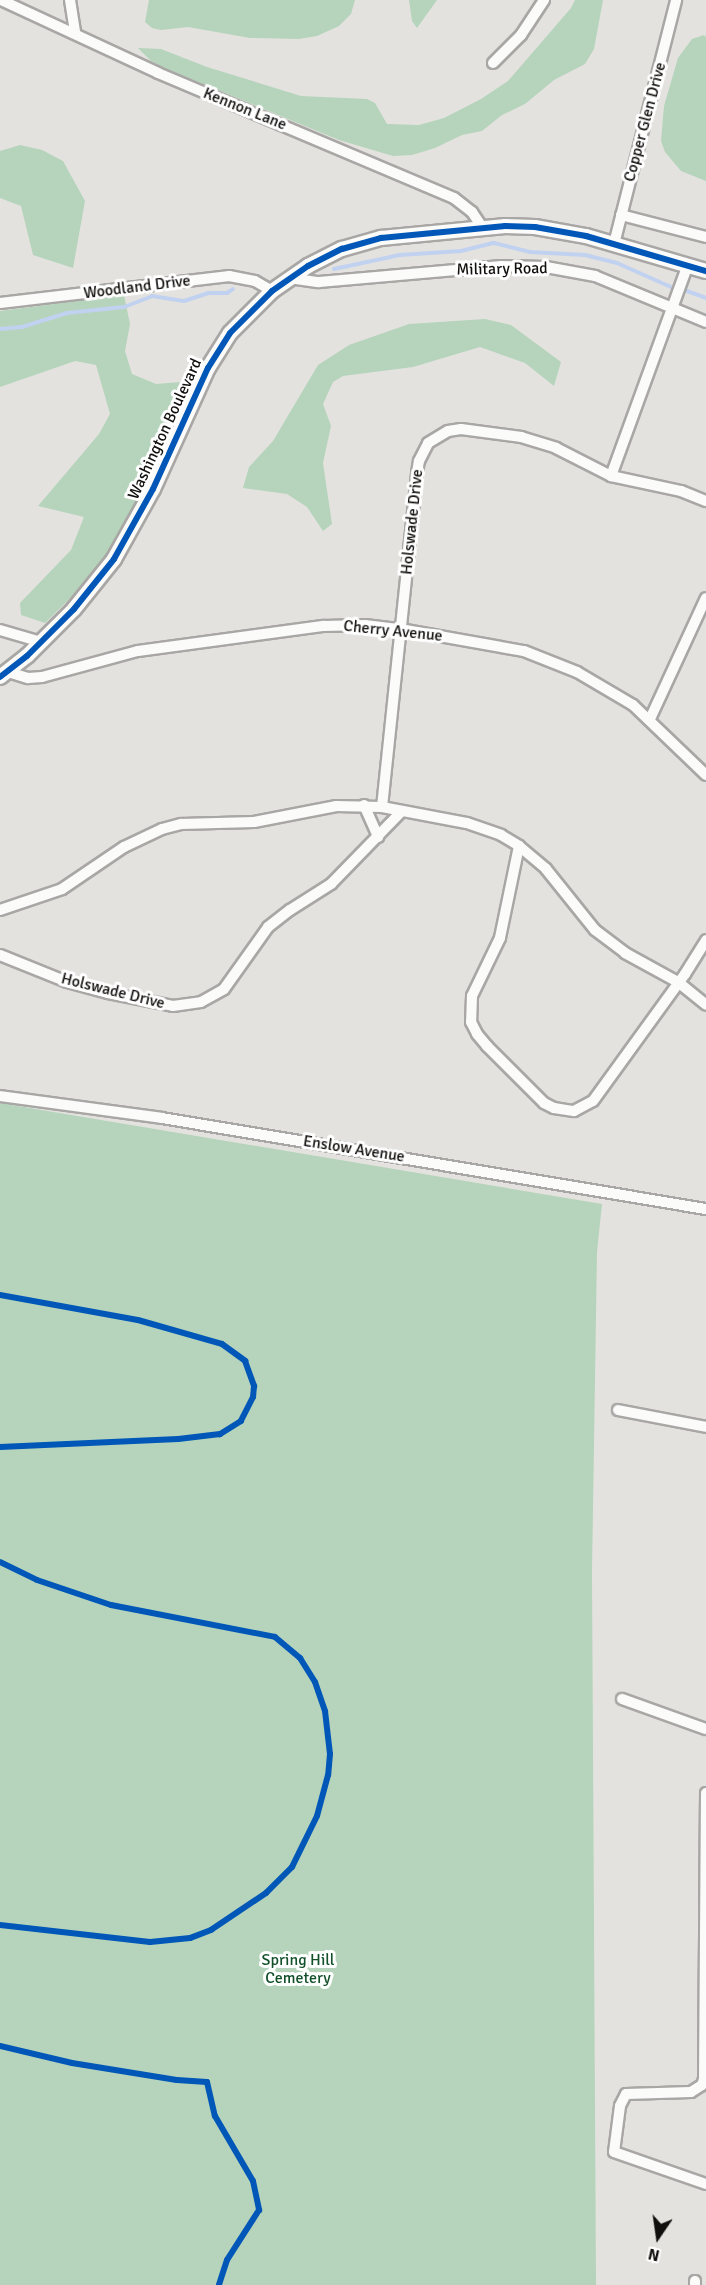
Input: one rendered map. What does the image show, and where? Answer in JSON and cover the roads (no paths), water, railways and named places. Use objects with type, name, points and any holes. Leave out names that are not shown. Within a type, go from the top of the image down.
[{"type":"street","name":"Kennon Lane","points":[[1,0],[158,73],[454,198],[472,212],[482,227]]},
{"type":"street","points":[[70,0],[75,33]]},
{"type":"street","points":[[493,63],[521,35],[544,0]]},
{"type":"street","name":"Copper Glen Drive","points":[[614,244],[676,0]]},
{"type":"street","points":[[621,215],[706,237]]},
{"type":"street","name":"Washington Boulevard","points":[[4,674],[74,609],[114,559],[153,489],[208,368],[230,333],[272,291],[308,266],[361,243],[482,227],[535,227],[614,244],[706,271]]},
{"type":"street","points":[[611,476],[688,265]]},
{"type":"street","name":"Military Road","points":[[289,278],[320,282],[489,267],[546,267],[595,276],[706,322]]},
{"type":"street","name":"Woodland Drive","points":[[0,303],[229,276],[255,281],[272,291]]},
{"type":"street","name":"Holswade Drive","points":[[382,807],[419,461],[428,442],[437,435],[461,429],[521,437],[556,448],[611,476],[681,491],[706,501]]},
{"type":"street","points":[[650,718],[706,598]]},
{"type":"street","name":"Cherry Avenue","points":[[4,674],[28,678],[42,677],[138,651],[324,626],[365,625],[400,629],[500,646],[547,658],[609,689],[650,718],[706,775]]},
{"type":"street","points":[[0,630],[41,642]]},
{"type":"street","points":[[364,805],[378,837]]},
{"type":"street","points":[[0,910],[62,889],[124,847],[162,829],[181,824],[254,822],[320,808],[364,805],[382,807],[485,828],[519,846],[546,869],[595,930],[625,953],[678,982],[706,1005]]},
{"type":"street","name":"Holswade Drive","points":[[0,955],[67,982],[108,993],[174,1006],[201,1002],[224,988],[268,927],[331,884],[402,811]]},
{"type":"street","points":[[519,846],[500,938],[472,996],[470,1009],[477,1034],[544,1103],[564,1111],[574,1112],[593,1101],[706,940]]},
{"type":"street","name":"Enslow Avenue","points":[[0,1096],[174,1120],[706,1209]]},
{"type":"street","points":[[618,1410],[706,1427]]},
{"type":"street","points":[[622,1699],[706,1728]]},
{"type":"street","points":[[706,1793],[705,2004],[702,2085],[691,2092],[626,2094],[620,2106],[614,2152],[706,2184]]},
{"type":"waterway","points":[[334,269],[400,255],[461,251],[494,243],[530,252],[585,255],[617,263],[671,287]]},
{"type":"waterway","points":[[0,329],[22,327],[67,313],[124,307],[152,296],[184,301],[208,293],[227,293],[233,289]]},
{"type":"waterway","points":[[687,291],[706,298]]},
{"type":"park label","name":"Spring Hill Cemetery","points":[[298,1969]]}]
